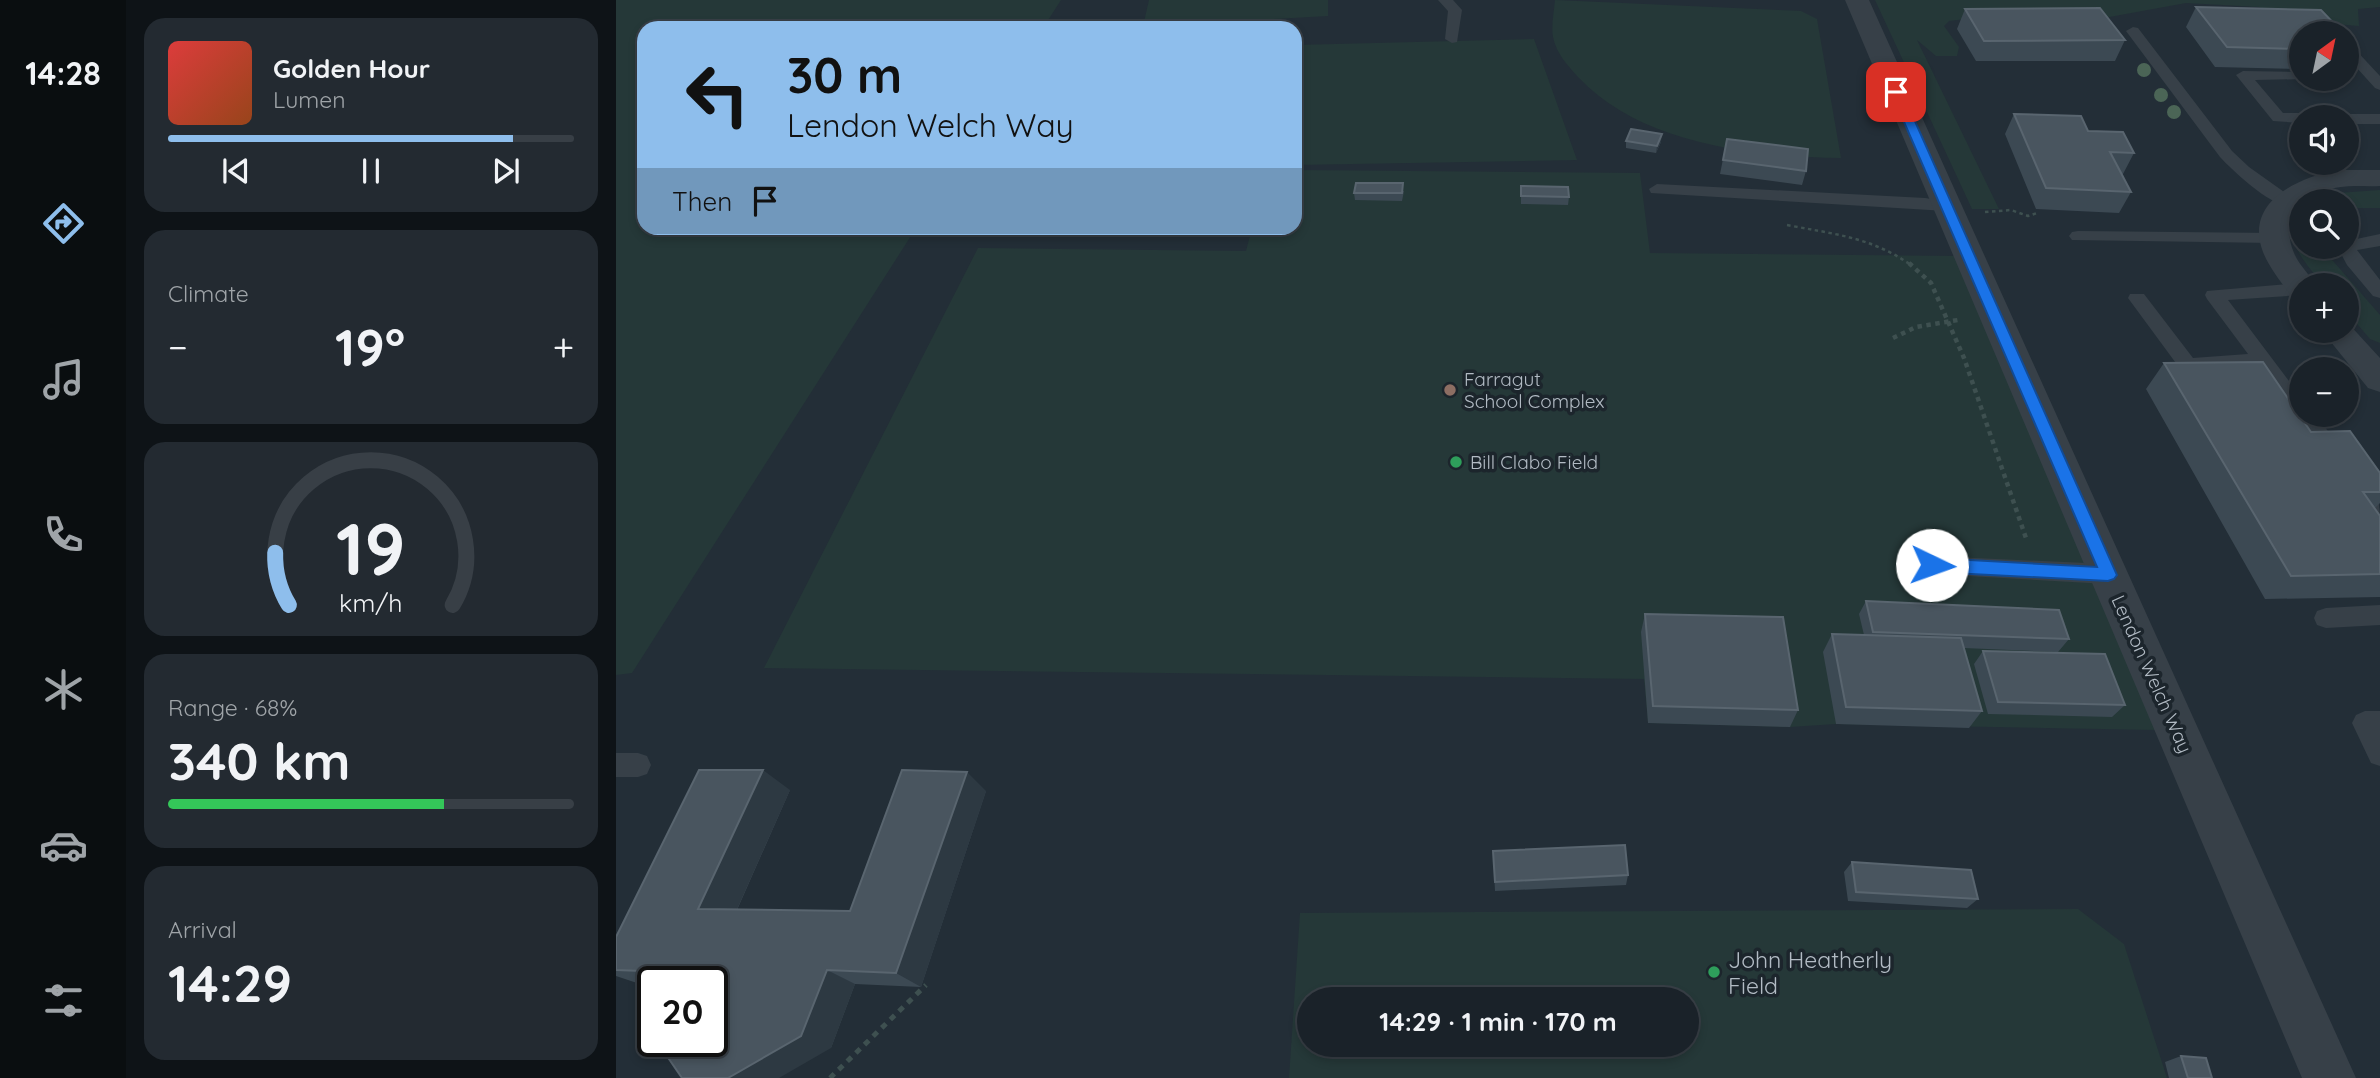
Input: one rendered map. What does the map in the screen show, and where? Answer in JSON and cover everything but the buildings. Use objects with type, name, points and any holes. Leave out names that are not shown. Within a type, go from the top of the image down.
[{"type":"street","name":"Lendon Welch Way","points":[[1857,0],[2329,1078]]},
{"type":"street","points":[[2289,273],[2283,266],[2272,226],[2285,201],[2305,189],[2333,179],[2380,178]]},
{"type":"street","points":[[2350,343],[2376,370]]},
{"type":"lane","points":[[1445,0],[1455,10],[1452,39]]},
{"type":"lane","points":[[2133,31],[2226,154],[2243,172],[2285,201]]},
{"type":"lane","points":[[2359,62],[2377,81]]},
{"type":"lane","points":[[2289,76],[2244,75],[2278,118],[2289,118]]},
{"type":"lane","points":[[2359,79],[2377,81]]},
{"type":"lane","points":[[2359,119],[2380,119]]},
{"type":"lane","points":[[1657,189],[1947,206]]},
{"type":"lane","points":[[2078,236],[2274,239]]},
{"type":"lane","points":[[2380,240],[2356,243],[2349,246],[2348,250],[2353,261],[2380,292]]},
{"type":"lane","points":[[2289,289],[2214,295],[2289,394]]},
{"type":"lane","points":[[2137,298],[2188,365],[2263,360]]},
{"type":"lane","points":[[2314,427],[2380,515]]},
{"type":"lane","points":[[1932,565],[2108,575]]},
{"type":"lane","points":[[2326,618],[2380,615]]},
{"type":"lane","points":[[2380,723],[2365,723],[2380,754]]},
{"type":"path","points":[[1947,206],[1978,212],[2011,210],[2028,216],[2037,213]]},
{"type":"path","points":[[1783,225],[1848,235],[1885,248],[1910,264],[1931,283],[1964,358],[2037,571]]},
{"type":"path","points":[[1892,338],[1916,327],[1946,320],[1968,319]]},
{"type":"path","points":[[830,1078],[926,985]]},
{"type":"shaded area","points":[[616,0],[1061,0],[1048,21],[637,21],[637,235],[912,235],[632,673],[616,675]]},
{"type":"shaded area","points":[[1149,0],[1328,0],[1328,16],[1236,21],[1144,21]]},
{"type":"shaded area","points":[[1555,0],[1801,11],[1817,19],[1841,158],[1736,149],[1666,132],[1634,118],[1604,100],[1578,77],[1563,59],[1553,37]]},
{"type":"shaded area","points":[[1875,0],[2380,0],[2380,7],[2358,9],[2359,21],[2287,20],[2259,7],[2186,3],[2093,20],[2023,12],[1949,21],[1944,26],[1959,47],[1957,56],[1936,56],[1917,40],[1999,209],[1972,209]]},
{"type":"shaded area","points":[[1534,39],[1577,160],[1302,165],[1302,45]]},
{"type":"shaded area","name":"Bill Clabo Field","points":[[1302,170],[1640,173],[1650,253],[1959,256],[2156,730],[1648,723],[1644,679],[764,668],[978,248],[1246,251],[1250,235],[1302,235]]},
{"type":"shaded area","points":[[2380,190],[2380,208],[2359,208],[2359,192]]},
{"type":"shaded area","points":[[2303,259],[2331,259],[2344,273],[2314,273]]},
{"type":"shaded area","points":[[2359,291],[2380,315],[2380,343],[2370,339],[2359,326]]},
{"type":"shaded area","name":"John Heatherly Field","points":[[2078,909],[2124,944],[2167,1078],[1289,1078],[1300,913]]},
{"type":"place","name":"Farragut School Complex","points":[[1450,390]]},
{"type":"place","name":"Bill Clabo Field","points":[[1456,462]]},
{"type":"place","name":"John Heatherly Field","points":[[1714,972]]},
{"type":"route","points":[[1896,92],[2108,575],[1932,565]]}]
